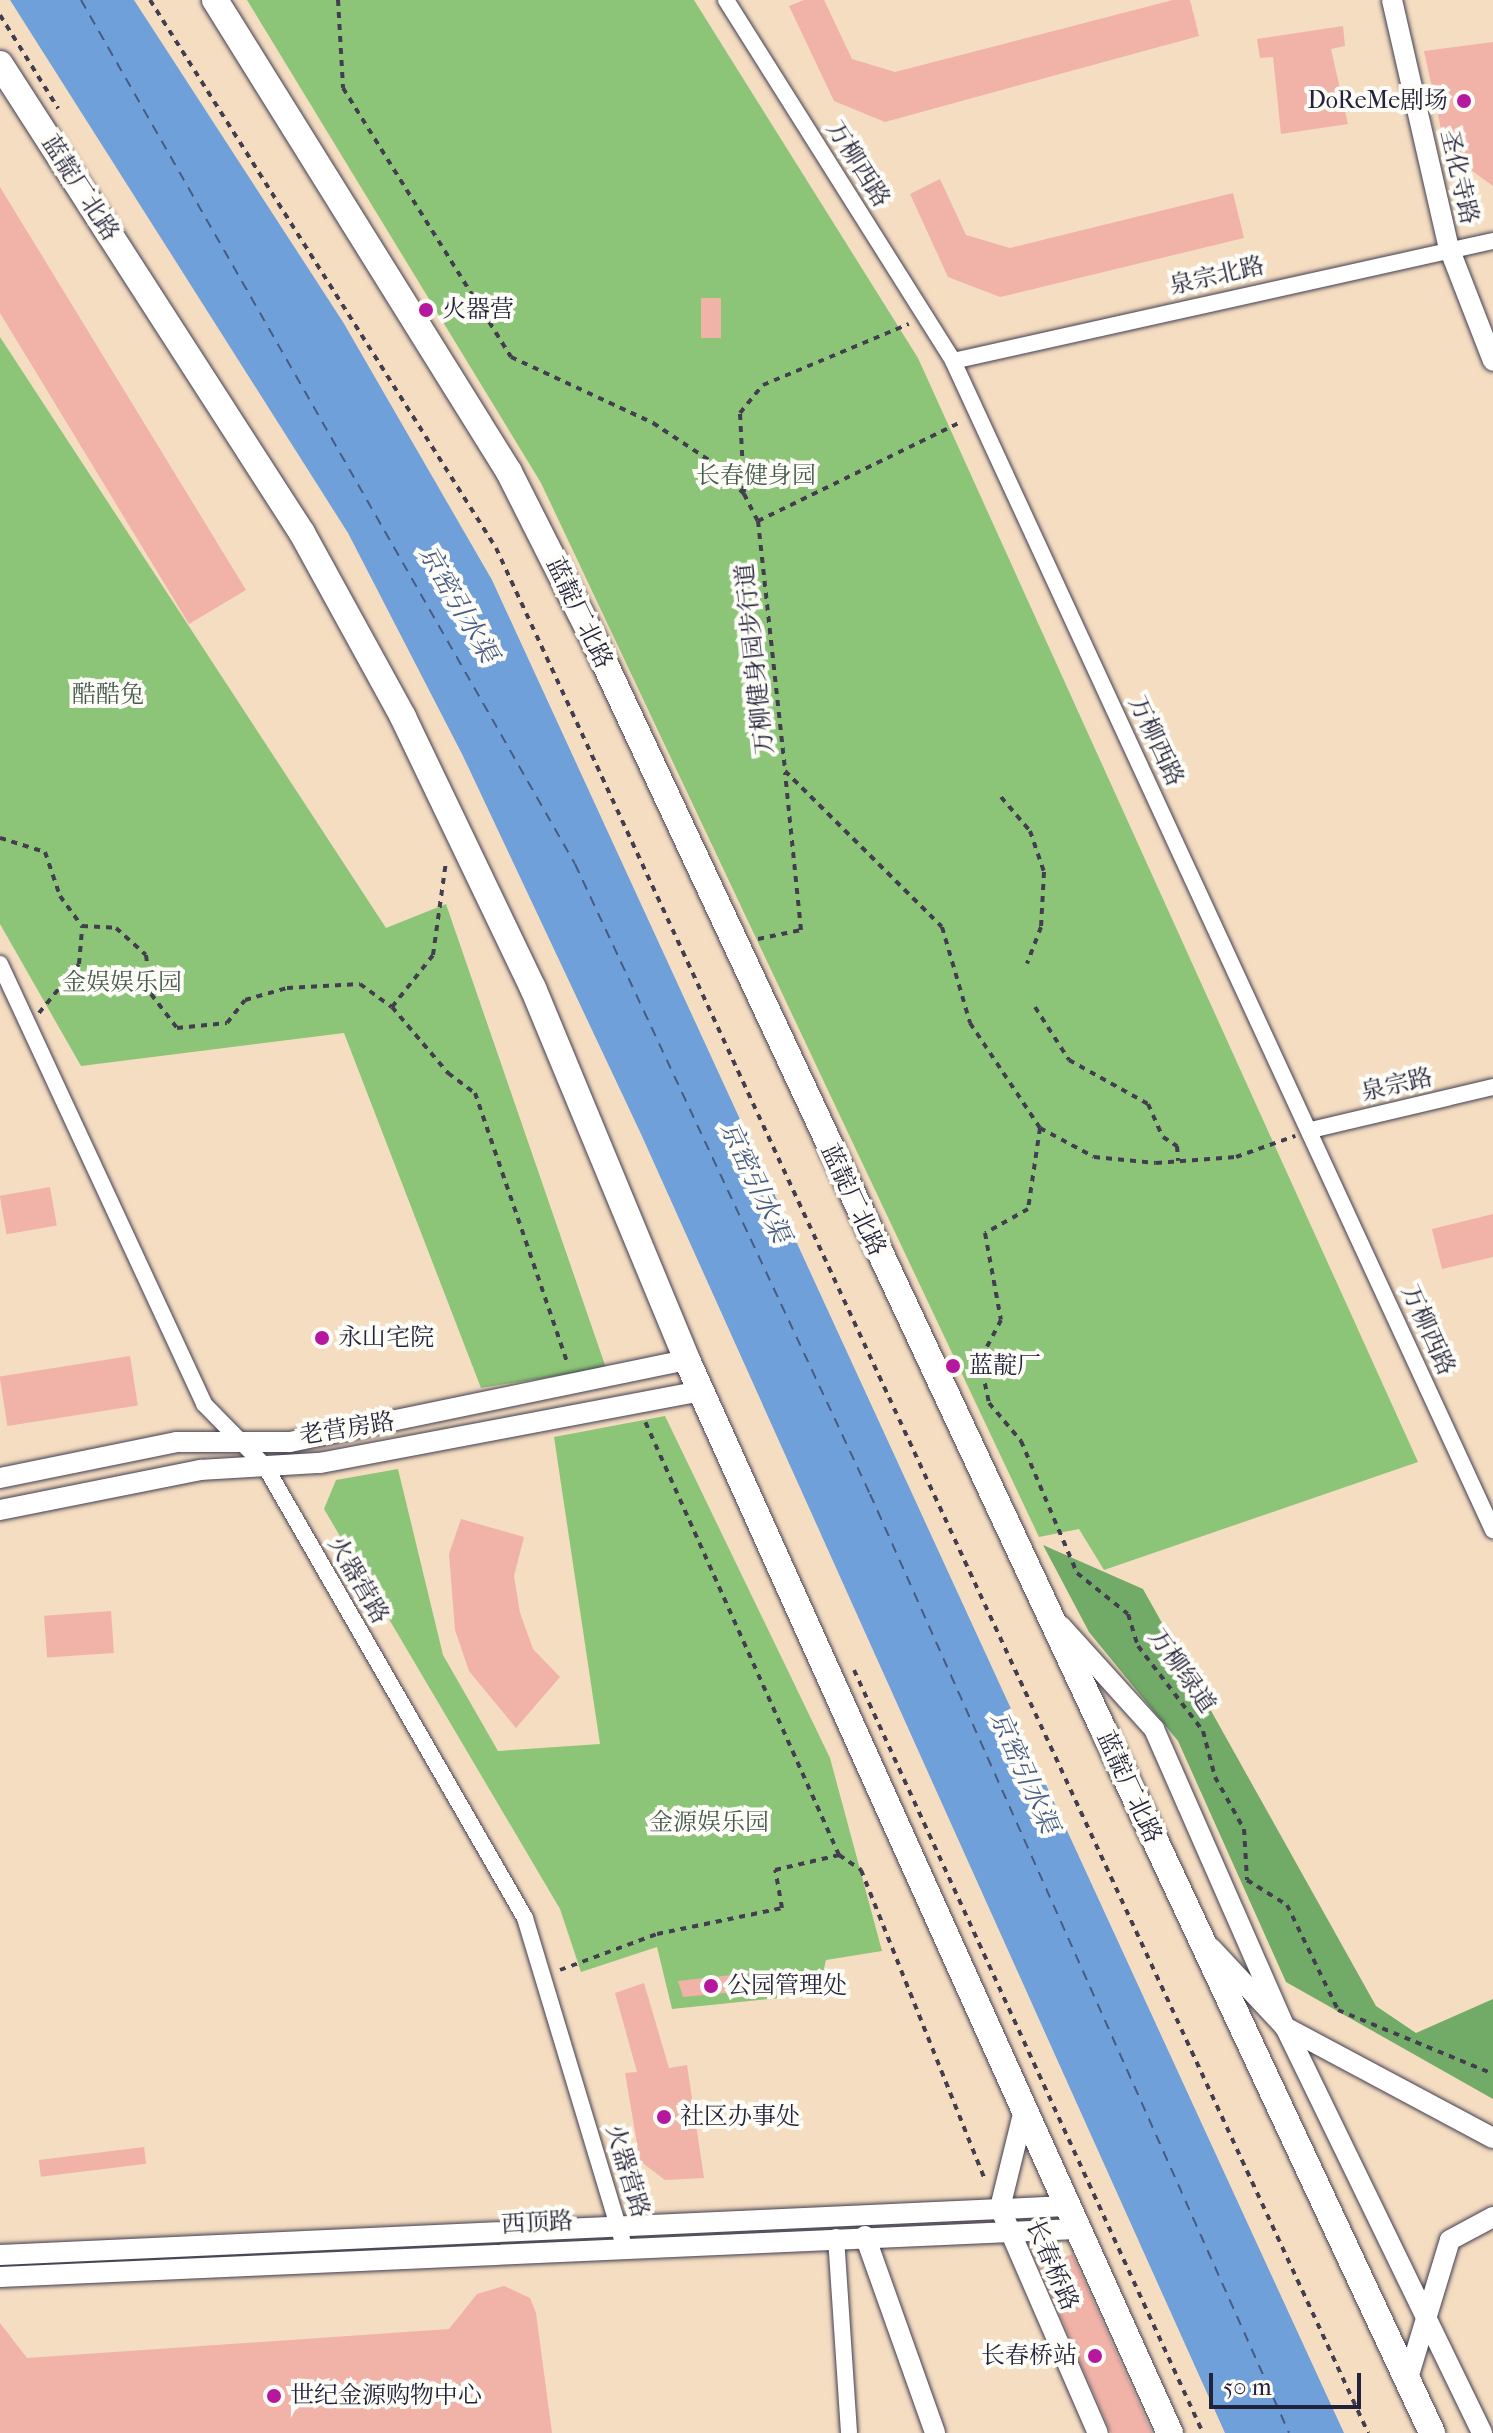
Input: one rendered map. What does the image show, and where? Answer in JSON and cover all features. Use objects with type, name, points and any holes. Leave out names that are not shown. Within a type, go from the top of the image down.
[{"type":"highway","name":"蓝靛厂北路","points":[[215,0],[509,472],[1432,2433]]},
{"type":"highway","name":"蓝靛厂北路","points":[[0,64],[302,533],[403,717],[533,988],[687,1360],[1170,2433]]},
{"type":"street","name":"万柳西路","points":[[726,0],[953,361],[1311,1130],[1493,1530]]},
{"type":"street","name":"圣化寺路","points":[[1392,0],[1449,248],[1493,361]]},
{"type":"street","name":"泉宗北路","points":[[953,361],[1449,248],[1493,241]]},
{"type":"street","name":"火器营路","points":[[0,964],[30,1021],[204,1404],[246,1442],[265,1466],[525,1918],[621,2235]]},
{"type":"street","name":"泉宗路","points":[[1311,1130],[1493,1087]]},
{"type":"street","name":"老营房路","points":[[0,1478],[177,1442],[290,1442],[687,1360]]},
{"type":"street","name":"老营房路","points":[[0,1510],[201,1470],[320,1463],[701,1391]]},
{"type":"street","points":[[1045,1608],[1154,1729],[1285,2027],[1482,2433]]},
{"type":"street","points":[[1199,1935],[1285,2027],[1493,2138]]},
{"type":"street","name":"长春桥路","points":[[1024,2110],[1000,2208],[1098,2433]]},
{"type":"street","name":"西顶路","points":[[0,2277],[1000,2208],[1071,2217]]},
{"type":"street","name":"西顶路","points":[[0,2255],[621,2235],[836,2237],[1008,2231],[1071,2217]]},
{"type":"street","points":[[1408,2378],[1424,2311],[1450,2240],[1493,2217]]},
{"type":"street","points":[[865,2236],[935,2433]]},
{"type":"street","points":[[836,2237],[849,2433]]},
{"type":"path","points":[[150,0],[496,548],[1368,2433]]},
{"type":"path","name":"万柳健身园步行道","points":[[338,0],[343,88],[511,357],[653,423],[715,464],[744,494],[758,521],[785,771],[942,927],[970,1023],[1040,1128],[1094,1157],[1178,1161],[1236,1157],[1311,1130]]},
{"type":"path","points":[[744,494],[740,413],[763,385],[909,324]]},
{"type":"path","points":[[758,521],[959,423]]},
{"type":"path","points":[[750,939],[791,938],[801,930],[785,771]]},
{"type":"path","points":[[1001,797],[1030,831],[1044,872],[1044,913],[1027,963]]},
{"type":"path","points":[[0,838],[45,852],[60,896],[82,926],[79,964],[30,1021]]},
{"type":"path","points":[[392,1007],[433,955],[446,858]]},
{"type":"path","points":[[886,882],[891,875]]},
{"type":"path","points":[[82,926],[116,928],[146,955],[151,994],[177,1028],[227,1023],[245,1000],[287,988],[360,984],[392,1007],[448,1073],[475,1093],[569,1367]]},
{"type":"path","points":[[1035,1007],[1069,1060],[1148,1104],[1163,1137],[1177,1146],[1178,1161]]},
{"type":"path","name":"万柳绿道","points":[[1040,1128],[1028,1209],[985,1233],[1001,1320],[980,1360],[989,1403],[1021,1441],[1077,1573],[1128,1614],[1138,1646],[1203,1731],[1215,1777],[1244,1829],[1247,1880],[1287,1905],[1338,2010],[1493,2074]]},
{"type":"path","points":[[637,1403],[839,1855],[861,1870],[970,2153],[1000,2208]]},
{"type":"path","points":[[543,1977],[657,1934],[782,1908],[775,1870],[839,1855]]},
{"type":"green space","name":"长春健身园","points":[[247,0],[694,0],[918,358],[1418,1462],[1104,1570],[1079,1529],[1039,1537],[541,483]]},
{"type":"green space","points":[[0,337],[386,928],[446,904],[606,1368],[481,1388],[344,1033],[81,1066],[0,924]]},
{"type":"green space","name":"金源娱乐园","points":[[665,1416],[830,1758],[882,1951],[826,1960],[818,1994],[672,2009],[657,1947],[581,1972],[560,1909],[324,1509],[336,1480],[398,1469],[443,1655],[498,1751],[600,1744],[554,1437]]},
{"type":"green space","points":[[1043,1545],[1143,1589],[1376,2006],[1416,2033],[1493,1999],[1493,2099],[1286,1982],[1178,1741],[1089,1632]]},
{"type":"water","name":"京密引水渠","points":[[10,0],[134,0],[343,322],[492,580],[1344,2433],[1225,2433],[641,1134],[463,756],[348,533]]},
{"type":"building","points":[[804,0],[824,0],[852,59],[895,72],[1173,0],[1190,0],[1199,36],[885,122],[834,101],[789,6]]},
{"type":"building","points":[[1343,26],[1345,46],[1331,49],[1348,124],[1281,134],[1273,57],[1260,58],[1257,39]]},
{"type":"building","name":"DoReMe剧场","points":[[1493,42],[1493,186],[1446,152],[1424,51]]},
{"type":"building","points":[[940,179],[966,235],[1010,248],[1233,193],[1244,238],[1000,297],[948,277],[910,194]]},
{"type":"building","points":[[0,187],[246,590],[189,624],[0,313]]},
{"type":"building","points":[[701,298],[721,298],[721,338],[701,338]]},
{"type":"building","points":[[50,1187],[57,1225],[7,1234],[0,1196]]},
{"type":"building","points":[[1493,1214],[1493,1257],[1442,1269],[1432,1229]]},
{"type":"building","points":[[130,1356],[138,1405],[7,1426],[0,1377]]},
{"type":"building","points":[[461,1519],[524,1537],[514,1576],[520,1613],[533,1649],[560,1677],[516,1728],[469,1671],[455,1630],[449,1554]]},
{"type":"building","points":[[111,1611],[114,1653],[47,1658],[44,1616]]},
{"type":"building","name":"公园管理处","points":[[740,1974],[745,1991],[683,1997],[678,1981]]},
{"type":"building","name":"社区办事处","points":[[644,1983],[669,2068],[687,2065],[704,2178],[665,2180],[640,2161],[625,2073],[637,2072],[615,1993]]},
{"type":"building","points":[[144,2147],[146,2164],[41,2177],[39,2160]]},
{"type":"building","points":[[1072,2254],[1152,2433],[1111,2433],[1040,2268]]},
{"type":"building","name":"世纪金源购物中心","points":[[504,2286],[530,2298],[536,2313],[552,2433],[0,2433],[0,2323],[27,2358],[449,2329],[477,2294]]},
{"type":"ferry route","points":[[81,0],[575,864],[870,1494],[1289,2433]]},
{"type":"place","name":"DoReMe剧场","points":[[1464,101]]},
{"type":"place","name":"火器营","points":[[426,310]]},
{"type":"place","name":"永山宅院","points":[[322,1338]]},
{"type":"place","name":"蓝靛厂","points":[[953,1366]]},
{"type":"place","name":"公园管理处","points":[[711,1986]]},
{"type":"place","name":"社区办事处","points":[[664,2117]]},
{"type":"place","name":"长春桥站","points":[[1095,2356]]},
{"type":"place","name":"世纪金源购物中心","points":[[274,2396]]},
{"type":"park label","name":"酷酷兔","points":[[108,695]]},
{"type":"park label","name":"金娱娱乐园","points":[[122,983]]}]
